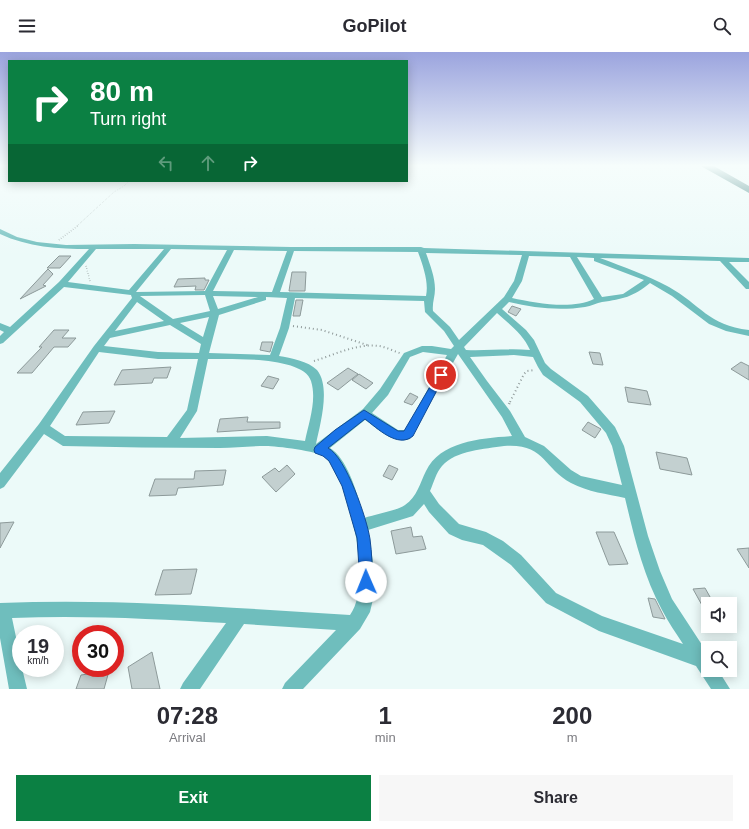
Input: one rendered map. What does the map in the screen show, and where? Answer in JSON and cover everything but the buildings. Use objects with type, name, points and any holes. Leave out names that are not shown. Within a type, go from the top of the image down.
[{"type":"street","points":[[0,231],[15,238],[50,246],[421,249],[589,256],[749,260]]},
{"type":"street","points":[[0,341],[62,284],[94,247]]},
{"type":"street","points":[[0,483],[43,427],[169,247]]},
{"type":"street","points":[[170,443],[192,411],[206,343],[215,313],[208,293],[232,248]]},
{"type":"street","points":[[273,296],[291,249]]},
{"type":"street","points":[[421,249],[430,278],[431,291],[428,307],[429,312]]},
{"type":"street","points":[[364,414],[396,435],[406,436],[458,351],[478,326],[507,299],[518,281],[526,253]]},
{"type":"street","points":[[572,255],[590,283],[598,300]]},
{"type":"street","points":[[589,256],[649,280],[675,294],[700,315],[713,323],[727,329],[749,332]]},
{"type":"street","points":[[722,259],[749,287]]},
{"type":"street","points":[[507,299],[550,308],[594,303],[598,300],[620,299],[649,280]]},
{"type":"street","points":[[62,284],[134,295],[208,293],[273,296],[429,298]]},
{"type":"street","points":[[134,295],[170,321],[206,343]]},
{"type":"street","points":[[106,336],[170,321],[215,313],[273,296]]},
{"type":"street","points":[[273,359],[281,342],[286,325],[291,296]]},
{"type":"street","points":[[407,298],[429,312],[447,329],[458,351],[506,414],[521,441]]},
{"type":"street","points":[[497,309],[523,332],[531,342],[541,365],[547,372],[584,399],[611,430],[618,446],[641,536],[653,573],[667,604],[701,658]]},
{"type":"street","points":[[0,326],[10,331]]},
{"type":"street","points":[[97,348],[166,356],[273,359],[303,365],[313,372],[318,383],[314,449]]},
{"type":"street","points":[[314,449],[339,433],[364,414],[384,392],[407,355],[422,349],[486,354],[514,352],[536,354]]},
{"type":"street","points":[[43,427],[62,441],[170,443],[267,441],[314,449],[327,452],[330,455],[342,472],[352,498],[364,538],[367,568],[366,595],[362,612],[354,623],[291,689]]},
{"type":"street","points":[[360,526],[408,511],[414,507],[424,493],[430,473],[435,464],[447,455],[458,450],[512,440],[528,443],[543,451],[562,470],[577,480],[630,493]]},
{"type":"street","points":[[424,493],[434,508],[454,528],[486,539],[498,546],[516,560],[551,598],[599,623],[701,664]]},
{"type":"street","points":[[18,689],[2,611],[43,609],[135,610],[354,623]]},
{"type":"street","points":[[189,689],[240,617]]},
{"type":"street","points":[[713,677],[721,689]]},
{"type":"path","points":[[50,246],[108,201],[113,195]]},
{"type":"path","points":[[82,261],[91,278],[88,288]]},
{"type":"path","points":[[286,325],[308,326],[322,329],[370,346]]},
{"type":"path","points":[[303,365],[338,353],[370,346],[378,346],[407,355]]},
{"type":"path","points":[[506,414],[524,374],[534,370],[547,372]]},
{"type":"route","points":[[366,582],[367,568],[364,538],[348,484],[333,458],[327,452],[319,450],[328,441],[364,414],[396,435],[402,437],[406,436],[441,375]]}]
